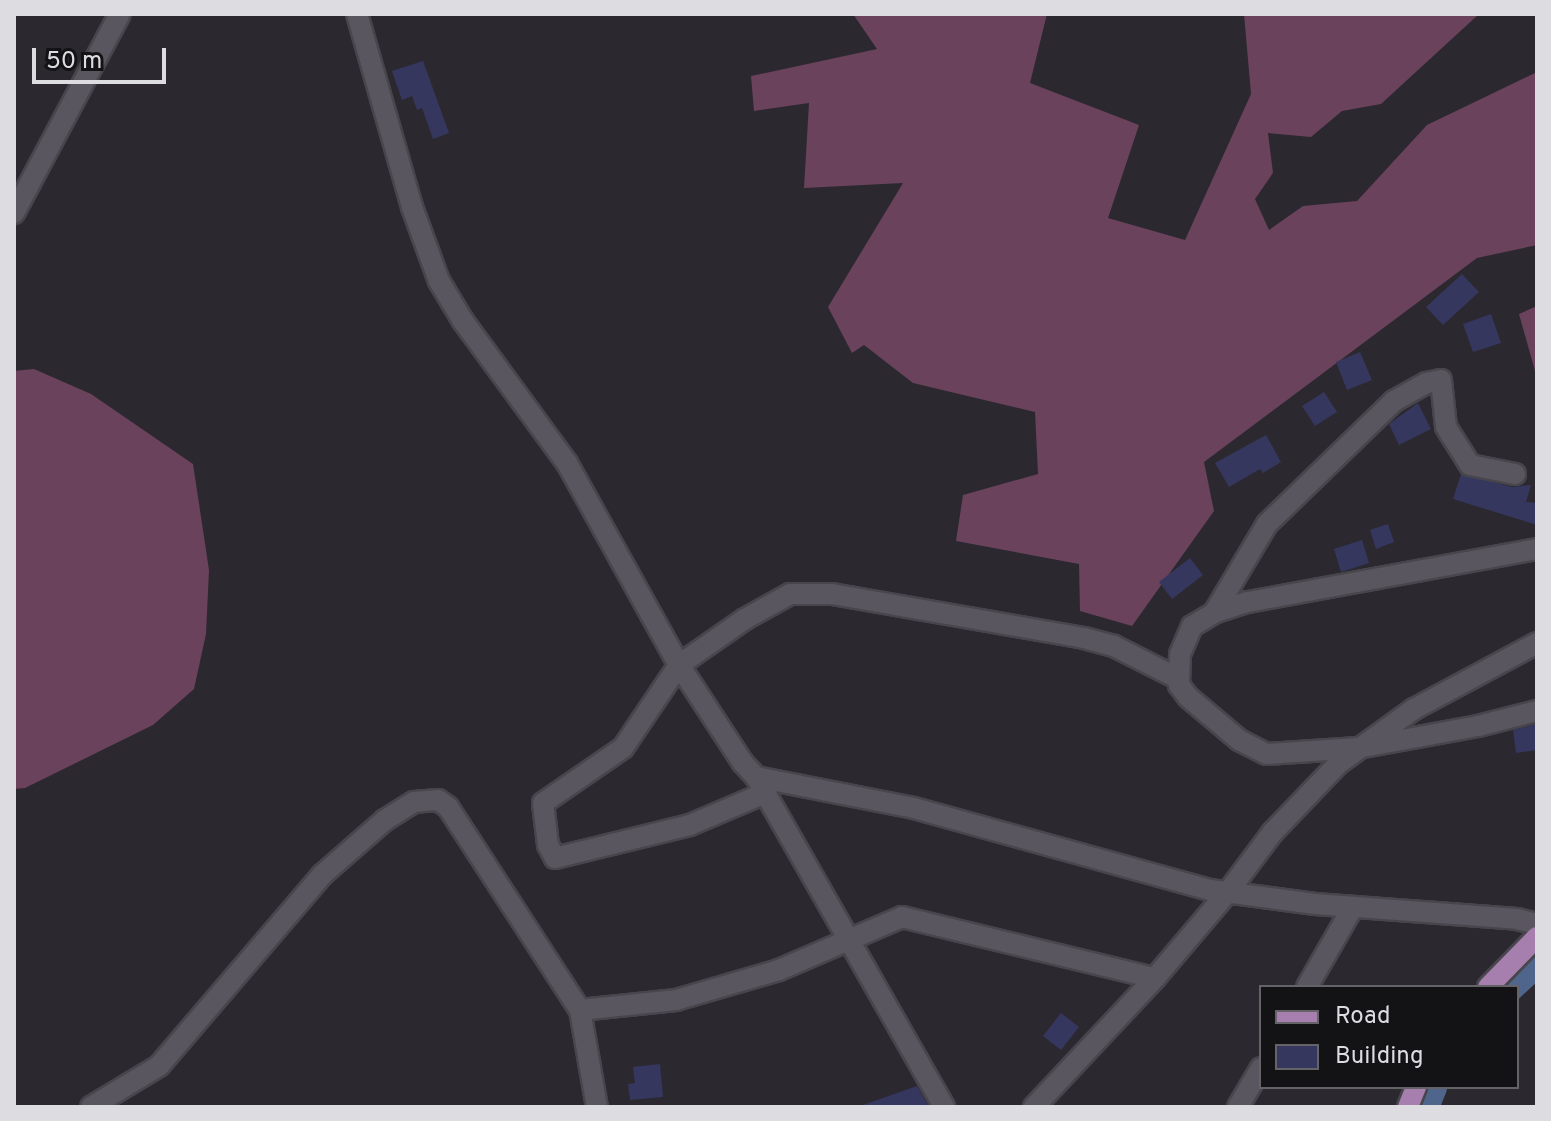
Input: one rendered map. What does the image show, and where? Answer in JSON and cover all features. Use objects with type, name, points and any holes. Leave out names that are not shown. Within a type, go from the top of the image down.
[{"type":"main road","points":[[1490,985],[1537,937]]},
{"type":"street","points":[[14,213],[120,14]]},
{"type":"street","points":[[357,14],[412,207],[439,281],[463,321],[567,463],[679,665],[760,785],[944,1107]]},
{"type":"street","points":[[1214,613],[1267,524],[1394,401],[1426,383],[1441,380],[1446,427],[1470,465],[1515,474]]},
{"type":"street","points":[[1537,549],[1247,602],[1214,613],[1192,626],[1180,654],[1179,679],[1179,685],[1188,697],[1239,740],[1267,754],[1358,748],[1478,726],[1537,711]]},
{"type":"street","points":[[1179,679],[1114,646],[1084,638],[832,594],[790,594],[745,619],[679,665],[623,748],[543,803],[548,845],[555,858],[690,825],[760,785],[914,808],[1116,866],[1228,892],[1353,907],[1517,919],[1537,924]]},
{"type":"street","points":[[1034,1107],[1155,978],[1228,892],[1272,833],[1338,764],[1414,709],[1537,643]]},
{"type":"street","points":[[91,1107],[159,1066],[322,875],[385,820],[414,802],[438,800],[448,807],[580,1010],[597,1107]]},
{"type":"street","points":[[1308,985],[1353,907]]},
{"type":"street","points":[[580,1010],[676,1000],[779,970],[902,917],[1155,978]]},
{"type":"street","points":[[1238,1107],[1259,1071]]},
{"type":"shaded area","points":[[853,14],[1047,14],[1030,83],[1139,125],[1108,218],[1185,240],[1251,94],[1244,14],[1479,14],[1381,104],[1342,111],[1311,137],[1268,133],[1273,173],[1255,199],[1269,230],[1303,206],[1357,201],[1427,125],[1537,72],[1537,245],[1477,258],[1204,462],[1214,511],[1132,626],[1080,611],[1079,564],[956,541],[963,495],[1038,474],[1035,412],[913,383],[864,345],[852,353],[828,307],[903,183],[804,188],[809,103],[754,111],[751,76],[877,49]]},
{"type":"shaded area","points":[[1537,306],[1537,378],[1519,314]]},
{"type":"shaded area","points":[[34,369],[91,394],[193,464],[209,570],[206,634],[194,689],[153,725],[25,788],[14,789],[14,371]]},
{"type":"building","points":[[423,61],[449,133],[433,139],[422,108],[417,110],[412,96],[402,100],[392,71]]},
{"type":"building","points":[[1462,274],[1479,292],[1443,325],[1426,307]]},
{"type":"building","points":[[1491,314],[1501,343],[1473,352],[1463,324]]},
{"type":"building","points":[[1360,352],[1372,380],[1347,390],[1336,362]]},
{"type":"building","points":[[1324,392],[1337,412],[1315,426],[1302,406]]},
{"type":"building","points":[[1418,403],[1431,429],[1399,445],[1389,424]]},
{"type":"building","points":[[1266,435],[1281,462],[1263,473],[1260,469],[1229,487],[1215,463]]},
{"type":"building","points":[[1461,474],[1512,487],[1531,485],[1526,502],[1537,503],[1537,525],[1453,499]]},
{"type":"building","points":[[1388,524],[1394,542],[1376,549],[1370,530]]},
{"type":"building","points":[[1362,540],[1369,563],[1341,572],[1334,549]]},
{"type":"building","points":[[1190,558],[1203,575],[1172,599],[1159,582]]},
{"type":"building","points":[[1537,724],[1537,750],[1516,753],[1513,730]]},
{"type":"building","points":[[1061,1013],[1079,1027],[1061,1050],[1043,1036]]},
{"type":"building","points":[[660,1064],[663,1097],[630,1100],[628,1084],[635,1083],[633,1067]]},
{"type":"building","points":[[917,1086],[929,1107],[863,1105]]},
{"type":"waterway","points":[[1510,985],[1537,960]]},
{"type":"waterway","points":[[1423,1107],[1430,1089]]}]
